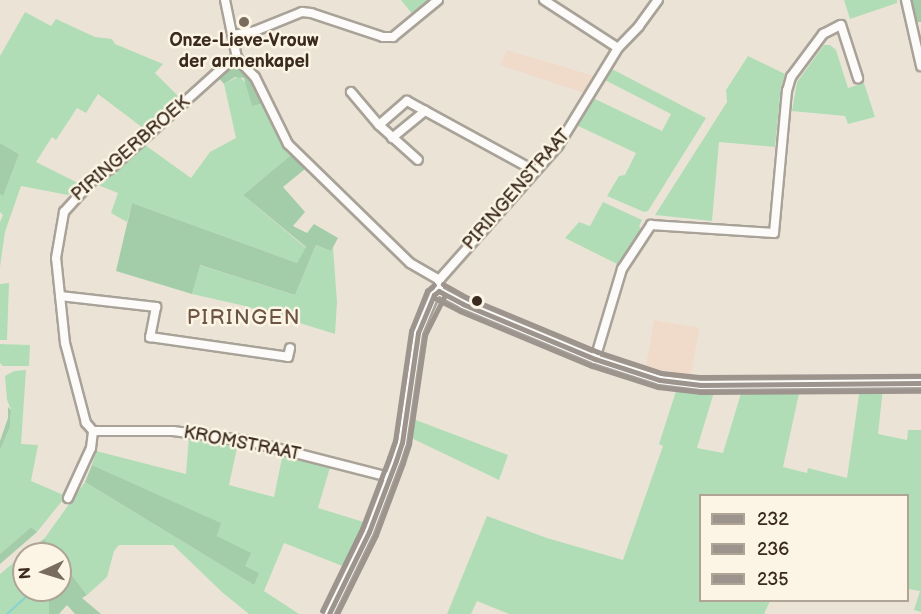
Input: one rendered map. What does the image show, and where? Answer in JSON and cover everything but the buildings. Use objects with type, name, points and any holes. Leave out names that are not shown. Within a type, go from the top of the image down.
[{"type":"street","points":[[233,35],[255,31],[302,12],[382,37],[393,37],[438,0]]},
{"type":"street","points":[[544,0],[618,48]]},
{"type":"street","name":"PIRINGENSTRAAT","points":[[439,280],[571,129],[618,48],[639,27],[658,0]]},
{"type":"street","points":[[906,0],[921,66]]},
{"type":"street","points":[[222,1],[233,35],[237,58],[255,76],[288,144],[410,263],[439,280],[439,291]]},
{"type":"street","points":[[595,359],[622,268],[651,225],[774,233],[787,91],[791,77],[823,34],[841,25],[858,78]]},
{"type":"street","name":"PIRINGERBROEK","points":[[93,430],[86,423],[67,352],[60,296],[57,243],[61,220],[69,203],[229,62],[237,58]]},
{"type":"street","points":[[351,92],[379,125],[418,160]]},
{"type":"street","points":[[379,125],[407,101],[535,171]]},
{"type":"street","points":[[392,138],[425,111]]},
{"type":"street","points":[[439,291],[463,304],[595,359],[660,380],[701,385],[921,383]]},
{"type":"street","points":[[329,614],[369,532],[402,443],[418,333],[434,295],[439,291]]},
{"type":"street","points":[[60,296],[156,307],[150,337],[288,357],[290,348]]},
{"type":"street","points":[[68,498],[91,448],[93,430]]},
{"type":"street","name":"KROMSTRAAT","points":[[93,430],[173,431],[249,441],[390,477]]},
{"type":"shaded area","points":[[507,50],[596,77],[587,94],[500,65]]},
{"type":"shaded area","points":[[654,320],[699,328],[690,379],[645,371]]},
{"type":"green space","points":[[401,0],[433,0],[413,15]]},
{"type":"green space","points":[[844,0],[897,0],[897,3],[850,19]]},
{"type":"green space","points":[[909,0],[921,0],[921,22],[915,22]]},
{"type":"green space","points":[[25,12],[51,26],[56,19],[95,37],[112,39],[115,44],[163,64],[155,73],[181,99],[147,131],[98,94],[86,113],[77,108],[56,140],[52,137],[36,162],[80,184],[68,195],[21,186],[5,232],[0,267],[0,222],[3,215],[0,212],[0,194],[3,195],[19,154],[0,143],[0,56]]},
{"type":"green space","points":[[824,45],[830,45],[836,50],[848,88],[864,83],[875,117],[848,124],[845,116],[792,111],[797,82]]},
{"type":"green space","points":[[748,56],[785,74],[781,87],[775,147],[719,142],[712,221],[655,215],[727,102],[726,90]]},
{"type":"green space","points":[[231,65],[247,72],[257,85],[265,103],[252,106],[244,78],[235,77],[224,84],[217,76]]},
{"type":"green space","points":[[610,68],[706,118],[648,211],[644,212],[607,196],[619,176],[625,175],[636,153],[576,125],[593,98],[662,131],[671,114],[603,79]]},
{"type":"green space","points":[[239,76],[247,84],[252,106],[265,103],[278,136],[291,155],[243,195],[306,248],[297,263],[132,203],[127,222],[111,213],[118,193],[98,185],[145,145],[191,178],[210,152],[236,138],[224,84]]},
{"type":"green space","points":[[0,143],[19,154],[3,196],[0,194]]},
{"type":"green space","points":[[291,155],[305,169],[283,187],[305,212],[293,226],[307,233],[314,224],[338,238],[331,251],[316,245],[295,295],[200,265],[192,294],[116,271],[132,203],[297,263],[306,247],[243,195]]},
{"type":"green space","points":[[603,202],[642,220],[639,226],[641,229],[619,265],[565,238],[579,222],[590,226]]},
{"type":"green space","points":[[316,245],[331,251],[333,247],[337,302],[335,334],[245,306],[192,294],[199,265],[295,295]]},
{"type":"green space","points":[[9,283],[7,340],[0,340],[0,284]]},
{"type":"green space","points":[[0,344],[30,345],[29,366],[3,366],[0,363]]},
{"type":"green space","points":[[26,370],[21,444],[38,445],[31,481],[66,496],[37,532],[31,527],[0,554],[0,450],[10,427],[11,410],[7,400],[5,376],[14,371]]},
{"type":"green space","points":[[677,388],[715,389],[697,448],[723,453],[742,390],[800,389],[783,467],[807,473],[808,468],[847,478],[860,388],[883,388],[878,434],[907,440],[908,430],[921,430],[921,612],[914,610],[920,591],[909,589],[909,494],[699,494],[699,602],[770,602],[764,614],[509,614],[477,601],[471,614],[447,614],[487,516],[547,538],[623,560],[663,446],[659,444]]},
{"type":"green space","points":[[8,407],[11,410],[10,427],[0,450],[0,441],[8,418]]},
{"type":"green space","points":[[408,417],[508,455],[499,480],[405,435]]},
{"type":"green space","points":[[189,436],[238,443],[229,485],[274,497],[283,453],[331,464],[318,508],[367,523],[345,567],[284,543],[264,591],[299,614],[249,614],[223,593],[173,545],[119,545],[114,551],[107,577],[87,595],[72,576],[72,542],[46,542],[44,539],[85,482],[254,585],[245,566],[217,535],[220,523],[92,465],[96,451],[186,474]]},
{"type":"green space","points":[[92,465],[221,523],[217,536],[251,553],[245,566],[259,573],[254,585],[85,482]]},
{"type":"green space","points":[[31,527],[37,532],[25,542],[14,542]]},
{"type":"green space","points":[[12,544],[12,554],[0,564],[0,554]]},
{"type":"green space","points":[[12,564],[12,602],[49,602],[49,614],[0,614],[0,574]]},
{"type":"green space","points":[[72,576],[87,595],[82,598],[101,614],[75,614],[67,605],[59,614],[49,614],[49,602],[72,602]]},
{"type":"waterway","points":[[7,614],[20,602]]},
{"type":"transit line","name":"235","points":[[443,284],[466,297],[598,352],[662,373],[701,377],[921,376]]},
{"type":"transit line","name":"235","points":[[322,611],[362,529],[395,441],[411,331],[427,291],[434,285]]},
{"type":"transit line","name":"232","points":[[439,291],[463,304],[595,359],[660,380],[701,385],[921,383]]},
{"type":"transit line","name":"232","points":[[329,614],[369,532],[396,461],[402,443],[418,333],[434,295],[439,291]]},
{"type":"transit line","name":"236","points":[[337,614],[376,535],[403,463],[409,444],[425,335],[444,297]]},
{"type":"transit line","name":"236","points":[[435,298],[460,311],[592,366],[658,387],[701,392],[921,391]]},
{"type":"place","name":"Onze-Lieve-Vrouw der armenkapel","points":[[244,22]]},
{"type":"district","name":"PIRINGEN","points":[[244,318]]}]
